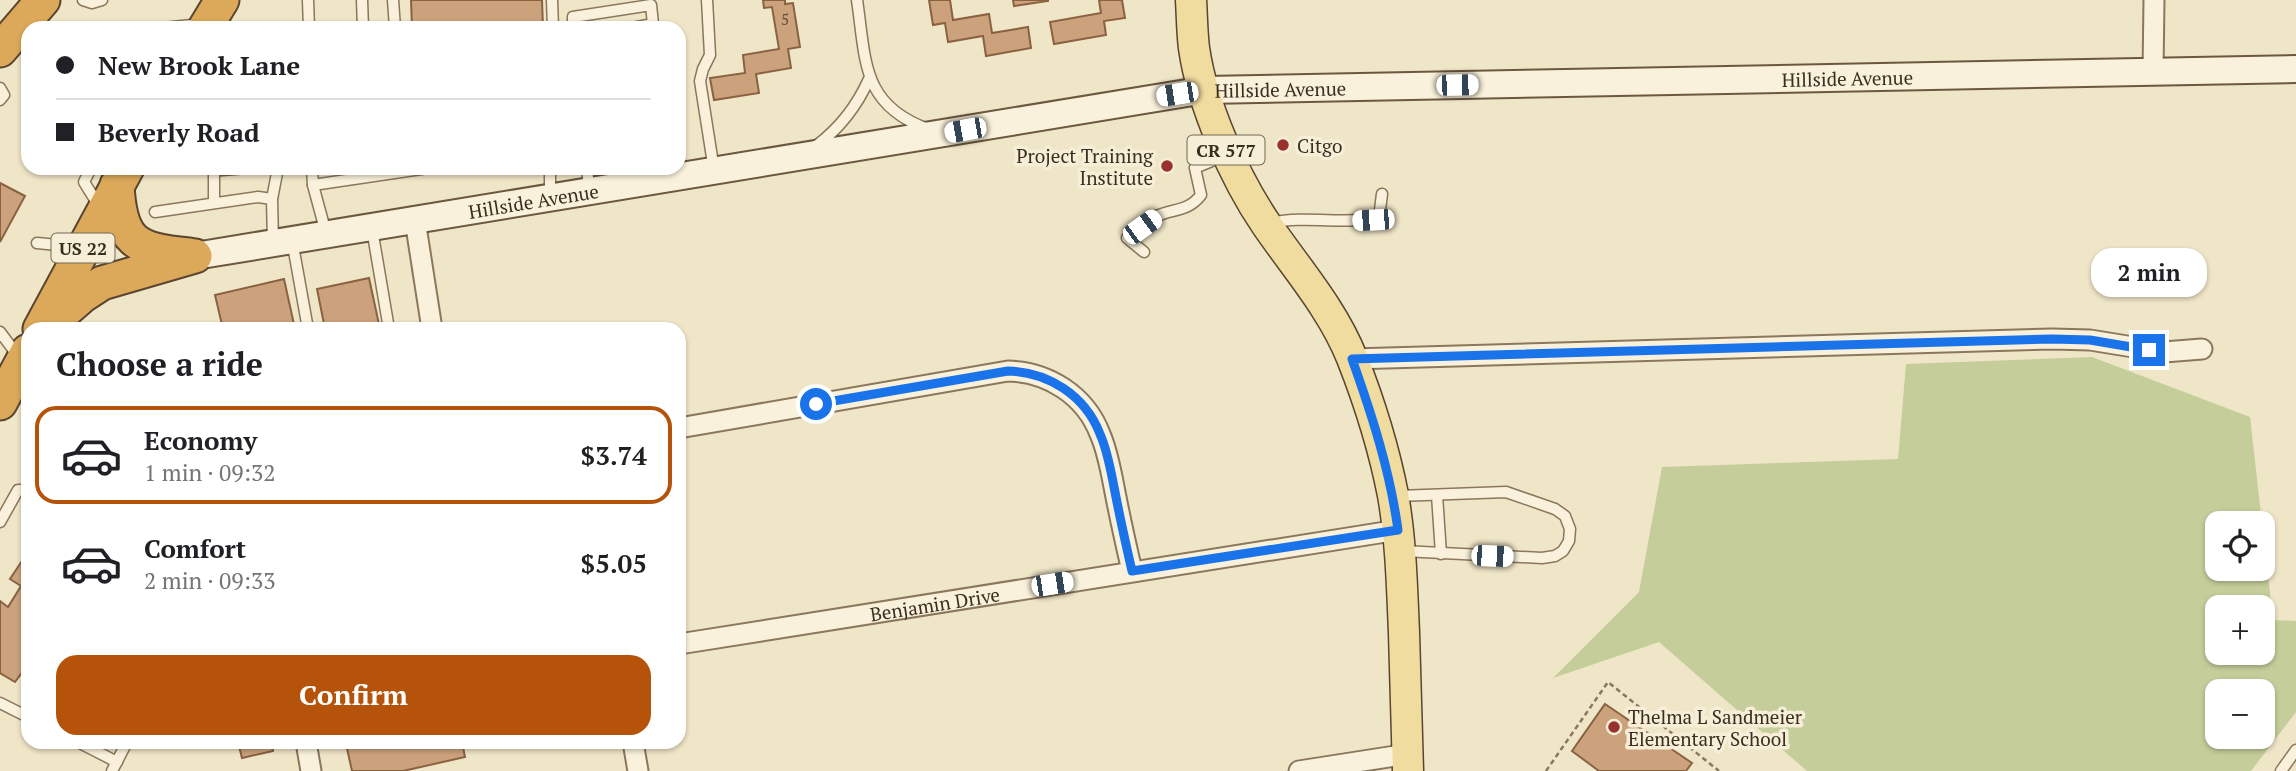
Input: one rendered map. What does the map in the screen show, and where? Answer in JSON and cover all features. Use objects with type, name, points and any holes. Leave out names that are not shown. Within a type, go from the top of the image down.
[{"type":"highway","points":[[25,21],[43,0]]},
{"type":"highway","points":[[0,50],[21,26]]},
{"type":"highway","points":[[110,183],[125,229],[135,241],[159,253],[195,256]]},
{"type":"highway","name":"US 22","points":[[46,322],[83,248],[110,183]]},
{"type":"highway","points":[[50,322],[82,296],[102,284],[195,256]]},
{"type":"main road","name":"CR 577","points":[[1191,0],[1194,48],[1205,90],[1228,155],[1266,224],[1307,278],[1341,334],[1378,438],[1393,496],[1399,540],[1408,762]]},
{"type":"street","points":[[2154,0],[2154,73]]},
{"type":"street","name":"Hillside Avenue","points":[[686,172],[803,156],[1205,90],[2296,69]]},
{"type":"street","name":"Hillside Avenue","points":[[195,256],[550,197],[588,179],[642,175]]},
{"type":"street","points":[[415,220],[431,322]]},
{"type":"street","points":[[1352,359],[2052,339],[2090,340],[2164,352],[2202,349]]},
{"type":"street","points":[[686,427],[1008,371],[1037,374],[1075,397],[1089,413],[1100,433],[1132,571]]},
{"type":"street","name":"Benjamin Drive","points":[[686,643],[1132,571],[1399,540]]},
{"type":"street","points":[[307,749],[308,769]]},
{"type":"street","points":[[634,749],[638,771]]},
{"type":"street","points":[[1299,771],[1408,762]]},
{"type":"lane","points":[[308,0],[309,21]]},
{"type":"lane","points":[[362,0],[363,21]]},
{"type":"lane","points":[[393,0],[394,21]]},
{"type":"lane","points":[[551,0],[552,21]]},
{"type":"lane","points":[[707,0],[710,55],[700,81],[714,170]]},
{"type":"lane","points":[[857,0],[869,79],[878,94],[905,119],[942,134]]},
{"type":"lane","points":[[578,21],[651,5],[653,21]]},
{"type":"lane","points":[[184,21],[214,11]]},
{"type":"lane","points":[[803,156],[845,119],[869,79]]},
{"type":"lane","points":[[1144,253],[1127,238],[1157,216],[1180,211],[1196,202],[1201,195],[1195,168],[1228,155]]},
{"type":"lane","points":[[214,175],[214,202]]},
{"type":"lane","points":[[277,175],[272,199],[306,322]]},
{"type":"lane","points":[[312,175],[326,234]]},
{"type":"lane","points":[[313,185],[381,175]]},
{"type":"lane","points":[[550,175],[550,197]]},
{"type":"lane","points":[[1266,224],[1291,219],[1334,222],[1380,218],[1382,194]]},
{"type":"lane","points":[[155,212],[258,197],[272,199]]},
{"type":"lane","points":[[372,226],[388,322]]},
{"type":"lane","points":[[37,243],[83,248]]},
{"type":"lane","points":[[0,332],[15,380]]},
{"type":"lane","points":[[0,522],[18,490],[21,490]]},
{"type":"lane","points":[[1393,496],[1506,492],[1555,509],[1565,516],[1570,529],[1569,541],[1563,551],[1555,556],[1542,558],[1441,554],[1399,540]]},
{"type":"lane","points":[[1437,495],[1441,554]]},
{"type":"lane","points":[[0,703],[21,714]]},
{"type":"lane","points":[[89,749],[115,766],[124,749]]},
{"type":"lane","points":[[2281,771],[2296,750]]},
{"type":"path","points":[[1546,771],[1608,682],[1719,771]]},
{"type":"green space","points":[[2092,357],[2250,417],[2261,511],[2205,511],[2205,581],[2269,581],[2270,595],[2205,595],[2205,665],[2275,665],[2275,620],[2296,621],[2296,712],[2275,740],[2275,679],[2205,679],[2205,749],[2268,749],[2251,771],[1807,771],[1659,642],[1553,678],[1639,592],[1662,467],[1898,459],[1906,364]]},
{"type":"building","points":[[411,0],[542,0],[543,21],[412,21]]},
{"type":"building","points":[[763,0],[785,0],[785,4],[793,3],[800,47],[788,49],[791,68],[756,74],[759,93],[714,100],[710,78],[745,73],[743,55],[779,49],[772,7],[764,8]]},
{"type":"building","points":[[929,0],[950,0],[953,20],[989,14],[992,33],[1028,27],[1031,48],[986,56],[983,36],[948,42],[945,23],[933,25]]},
{"type":"building","points":[[1013,0],[1048,0],[1048,1],[1014,6]]},
{"type":"building","points":[[1099,0],[1122,0],[1125,18],[1104,21],[1106,35],[1054,44],[1050,22],[1101,13]]},
{"type":"building","points":[[0,183],[25,196],[0,242]]},
{"type":"building","points":[[369,278],[378,322],[324,322],[317,289]]},
{"type":"building","points":[[284,279],[293,322],[221,322],[215,295]]},
{"type":"building","points":[[21,562],[21,586],[10,579]]},
{"type":"building","points":[[21,586],[21,674],[15,682],[0,673],[0,601],[8,607]]},
{"type":"building","name":"Thelma L Sandmeier Elementary School","points":[[1605,704],[1692,763],[1686,771],[1599,771],[1572,751]]},
{"type":"building","points":[[240,749],[273,749],[273,751],[242,758]]},
{"type":"building","points":[[347,749],[463,749],[465,757],[403,771],[352,771]]},
{"type":"place","name":"Citgo","points":[[1283,145]]},
{"type":"place","name":"Project Training Institute","points":[[1167,166]]},
{"type":"place","name":"Thelma L Sandmeier Elementary School","points":[[1614,727]]},
{"type":"route","points":[[816,404],[1008,371],[1037,374],[1057,384],[1075,397],[1089,413],[1100,433],[1132,571],[1398,530],[1393,496],[1378,438],[1352,359],[2052,339],[2090,340],[2149,350]]}]
